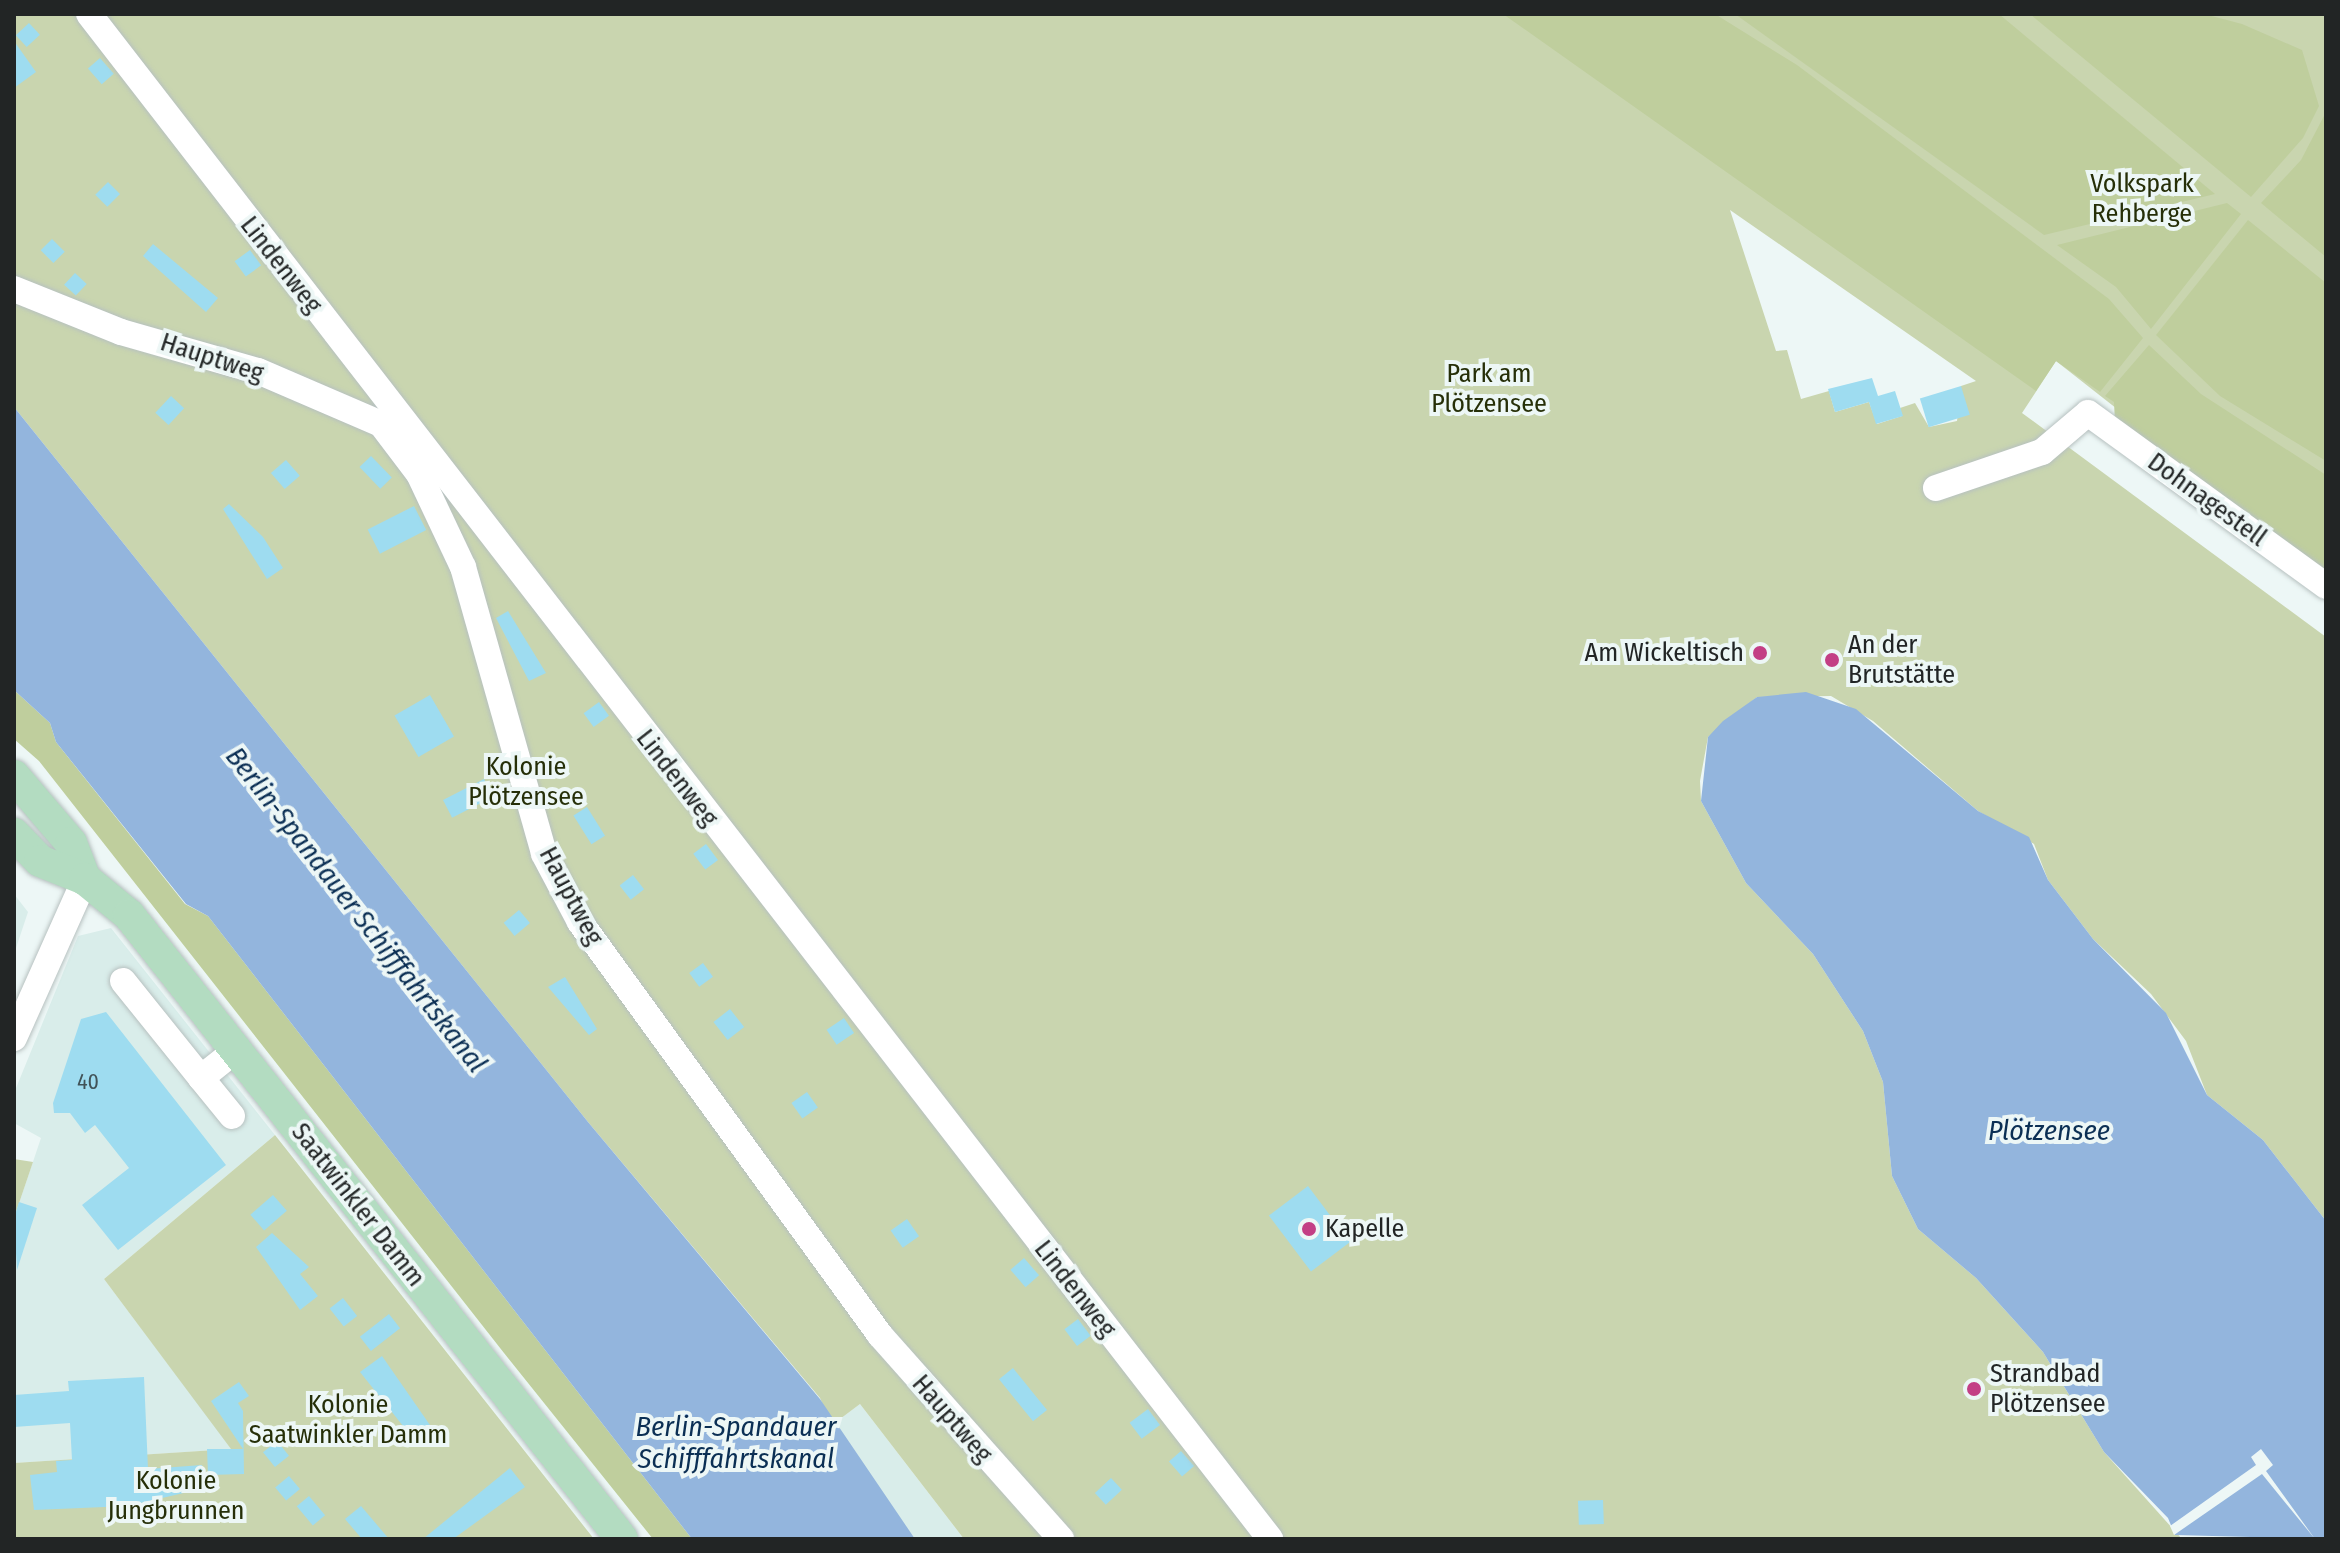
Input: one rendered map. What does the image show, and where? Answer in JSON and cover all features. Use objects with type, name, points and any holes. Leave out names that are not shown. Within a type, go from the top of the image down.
[{"type":"main road","name":"Saatwinkler Damm","points":[[14,776],[71,843],[85,879]]},
{"type":"main road","name":"Saatwinkler Damm","points":[[14,834],[57,873],[85,879],[129,915],[622,1539]]},
{"type":"street","name":"Lindenweg","points":[[89,14],[427,469],[1270,1539]]},
{"type":"street","name":"Hauptweg","points":[[14,289],[343,406],[381,424],[427,469],[463,567],[544,854],[580,922],[880,1335],[1061,1539]]},
{"type":"street","name":"Dohnagestell","points":[[1936,488],[2042,452],[2088,413],[2326,586]]},
{"type":"street","points":[[14,1038],[85,879]]},
{"type":"street","points":[[123,981],[232,1116]]},
{"type":"street","points":[[201,1078],[236,1050]]},
{"type":"shaded area","points":[[14,894],[28,912],[14,954]]},
{"type":"shaded area","points":[[111,928],[275,1135],[104,1279],[232,1449],[14,1463],[14,1218],[41,1138],[14,1123],[14,1093],[78,936]]},
{"type":"shaded area","points":[[860,1404],[964,1539],[915,1539],[832,1425]]},
{"type":"green space","points":[[14,14],[2326,14],[2326,573],[2056,361],[2022,413],[2326,637],[2326,1221],[2263,1140],[2207,1095],[2186,1041],[2151,994],[2093,939],[2048,880],[2034,844],[1978,811],[1873,721],[1831,696],[1757,697],[1708,737],[1700,781],[1701,801],[1746,883],[1813,954],[1863,1031],[1883,1082],[1892,1176],[1918,1229],[1976,1278],[2043,1352],[2104,1452],[2182,1539],[964,1539],[860,1404],[832,1425],[820,1398],[588,1122],[14,407]],"holes":[[[1730,210],[1976,381],[1961,386],[1957,421],[1929,427],[1915,403],[1900,408],[1902,416],[1877,424],[1869,402],[1835,412],[1829,391],[1801,399],[1787,350],[1776,351]]]},
{"type":"green space","points":[[1503,14],[1715,14],[1797,65],[2109,299],[2143,338],[2100,392],[2056,361],[2036,391]]},
{"type":"green space","name":"Volkspark Rehberge","points":[[1735,14],[1999,14],[2215,194],[2044,235]]},
{"type":"green space","points":[[2030,14],[2204,14],[2242,24],[2302,50],[2319,106],[2303,138],[2251,197]]},
{"type":"green space","points":[[2326,112],[2326,257],[2261,203],[2301,160]]},
{"type":"green space","points":[[2227,203],[2241,214],[2151,329],[2116,287],[2057,245]]},
{"type":"green space","points":[[2248,220],[2326,283],[2326,461],[2220,396],[2156,335]]},
{"type":"green space","points":[[2149,345],[2201,394],[2326,475],[2326,573],[2115,424],[2114,402],[2105,396]]},
{"type":"green space","points":[[14,690],[50,723],[56,742],[185,904],[208,916],[692,1539],[653,1539],[504,1353],[39,761],[14,739]]},
{"type":"green space","name":"Kolonie Saatwinkler Damm","points":[[275,1135],[594,1539],[14,1539],[14,1463],[231,1449],[104,1279]]},
{"type":"green space","points":[[14,1159],[33,1162],[14,1218]]},
{"type":"water","name":"Berlin-Spandauer Schifffahrtskanal","points":[[14,407],[588,1122],[820,1399],[915,1539],[692,1539],[208,916],[186,904],[56,742],[50,723],[14,690]]},
{"type":"water","name":"Plötzensee","points":[[1806,692],[1856,709],[1978,811],[2029,837],[2048,880],[2093,939],[2166,1013],[2207,1095],[2263,1140],[2326,1221],[2326,1539],[2175,1535],[2168,1518],[2104,1452],[2043,1352],[1976,1278],[1918,1229],[1892,1176],[1883,1082],[1863,1031],[1813,954],[1746,883],[1701,801],[1708,737],[1723,721],[1757,697]]},
{"type":"pier","points":[[2261,1449],[2273,1465],[2266,1471],[2315,1539],[2262,1474],[2174,1535],[2170,1526],[2256,1465],[2251,1457]]},
{"type":"building","points":[[29,23],[40,35],[27,47],[16,35]]},
{"type":"building","points":[[14,41],[36,72],[14,88]]},
{"type":"building","points":[[100,58],[114,74],[102,84],[88,68]]},
{"type":"building","points":[[108,182],[120,194],[107,207],[95,195]]},
{"type":"building","points":[[52,239],[65,252],[53,263],[41,250]]},
{"type":"building","points":[[153,244],[218,298],[206,312],[143,256]]},
{"type":"building","points":[[250,250],[261,265],[246,277],[235,261]]},
{"type":"building","points":[[75,273],[87,284],[76,296],[64,285]]},
{"type":"building","points":[[1872,378],[1878,396],[1895,391],[1903,416],[1876,424],[1869,402],[1835,412],[1828,389]]},
{"type":"building","points":[[1961,386],[1970,415],[1929,427],[1920,399]]},
{"type":"building","points":[[171,396],[184,408],[168,425],[155,413]]},
{"type":"building","points":[[371,456],[392,478],[380,489],[359,467]]},
{"type":"building","points":[[286,460],[300,476],[285,489],[271,473]]},
{"type":"building","points":[[229,504],[263,537],[283,568],[267,579],[223,509]]},
{"type":"building","points":[[414,506],[426,530],[380,554],[368,530]]},
{"type":"building","points":[[508,611],[546,673],[529,681],[496,618]]},
{"type":"building","points":[[430,695],[454,737],[418,757],[394,716]]},
{"type":"building","points":[[599,702],[609,716],[594,727],[584,713]]},
{"type":"building","points":[[484,779],[493,797],[452,818],[443,800]]},
{"type":"building","points":[[587,807],[605,836],[591,844],[573,815]]},
{"type":"building","points":[[706,844],[718,860],[705,870],[693,854]]},
{"type":"building","points":[[633,875],[644,889],[631,900],[620,885]]},
{"type":"building","points":[[519,910],[530,923],[515,936],[504,923]]},
{"type":"building","points":[[703,963],[713,977],[699,987],[689,973]]},
{"type":"building","points":[[565,977],[597,1029],[589,1035],[548,987]]},
{"type":"building","points":[[730,1009],[744,1027],[728,1040],[713,1022]]},
{"type":"building","points":[[106,1012],[226,1165],[118,1250],[82,1205],[129,1168],[95,1125],[85,1133],[70,1113],[54,1113],[53,1103],[81,1019]]},
{"type":"building","points":[[844,1018],[854,1033],[837,1045],[827,1030]]},
{"type":"building","points":[[807,1092],[818,1108],[802,1118],[791,1103]]},
{"type":"building","name":"Kapelle","points":[[1308,1186],[1350,1242],[1311,1271],[1269,1215]]},
{"type":"building","points":[[273,1195],[287,1211],[264,1231],[250,1215]]},
{"type":"building","points":[[19,1202],[37,1208],[17,1270],[14,1218]]},
{"type":"building","points":[[907,1219],[919,1236],[903,1248],[891,1230]]},
{"type":"building","points":[[272,1233],[309,1267],[300,1274],[318,1296],[300,1310],[256,1247]]},
{"type":"building","points":[[1024,1258],[1039,1275],[1026,1287],[1010,1270]]},
{"type":"building","points":[[343,1298],[357,1316],[344,1327],[330,1308]]},
{"type":"building","points":[[389,1314],[400,1328],[371,1351],[360,1337]]},
{"type":"building","points":[[1078,1319],[1091,1336],[1077,1346],[1064,1329]]},
{"type":"building","points":[[382,1356],[432,1428],[415,1441],[360,1372]]},
{"type":"building","points":[[1013,1368],[1047,1410],[1033,1421],[999,1379]]},
{"type":"building","points":[[144,1377],[148,1469],[202,1465],[205,1488],[128,1506],[34,1510],[30,1475],[57,1472],[56,1461],[72,1460],[70,1423],[14,1427],[14,1395],[69,1391],[68,1381]]},
{"type":"building","points":[[239,1382],[249,1396],[238,1403],[243,1411],[244,1474],[208,1475],[207,1449],[243,1449],[211,1401]]},
{"type":"building","points":[[1148,1409],[1160,1425],[1142,1439],[1130,1423]]},
{"type":"building","points":[[277,1441],[289,1456],[275,1467],[263,1452]]},
{"type":"building","points":[[1181,1451],[1194,1466],[1182,1477],[1169,1461]]},
{"type":"building","points":[[510,1468],[525,1487],[453,1539],[423,1539]]},
{"type":"building","points":[[289,1476],[300,1489],[286,1501],[275,1488]]},
{"type":"building","points":[[1111,1478],[1122,1490],[1106,1505],[1095,1493]]},
{"type":"building","points":[[309,1496],[325,1515],[313,1525],[297,1506]]},
{"type":"building","points":[[1603,1500],[1604,1524],[1579,1525],[1578,1501]]},
{"type":"building","points":[[361,1506],[389,1539],[362,1539],[345,1519]]},
{"type":"place","name":"Am Wickeltisch","points":[[1760,653]]},
{"type":"place","name":"An der Brutstätte","points":[[1832,660]]},
{"type":"place","name":"Kapelle","points":[[1309,1229]]},
{"type":"place","name":"Strandbad Plötzensee","points":[[1974,1389]]},
{"type":"park label","name":"Park am Plötzensee","points":[[1489,389]]},
{"type":"park label","name":"Kolonie Plötzensee","points":[[526,782]]},
{"type":"park label","name":"Kolonie Jungbrunnen","points":[[176,1496]]}]
